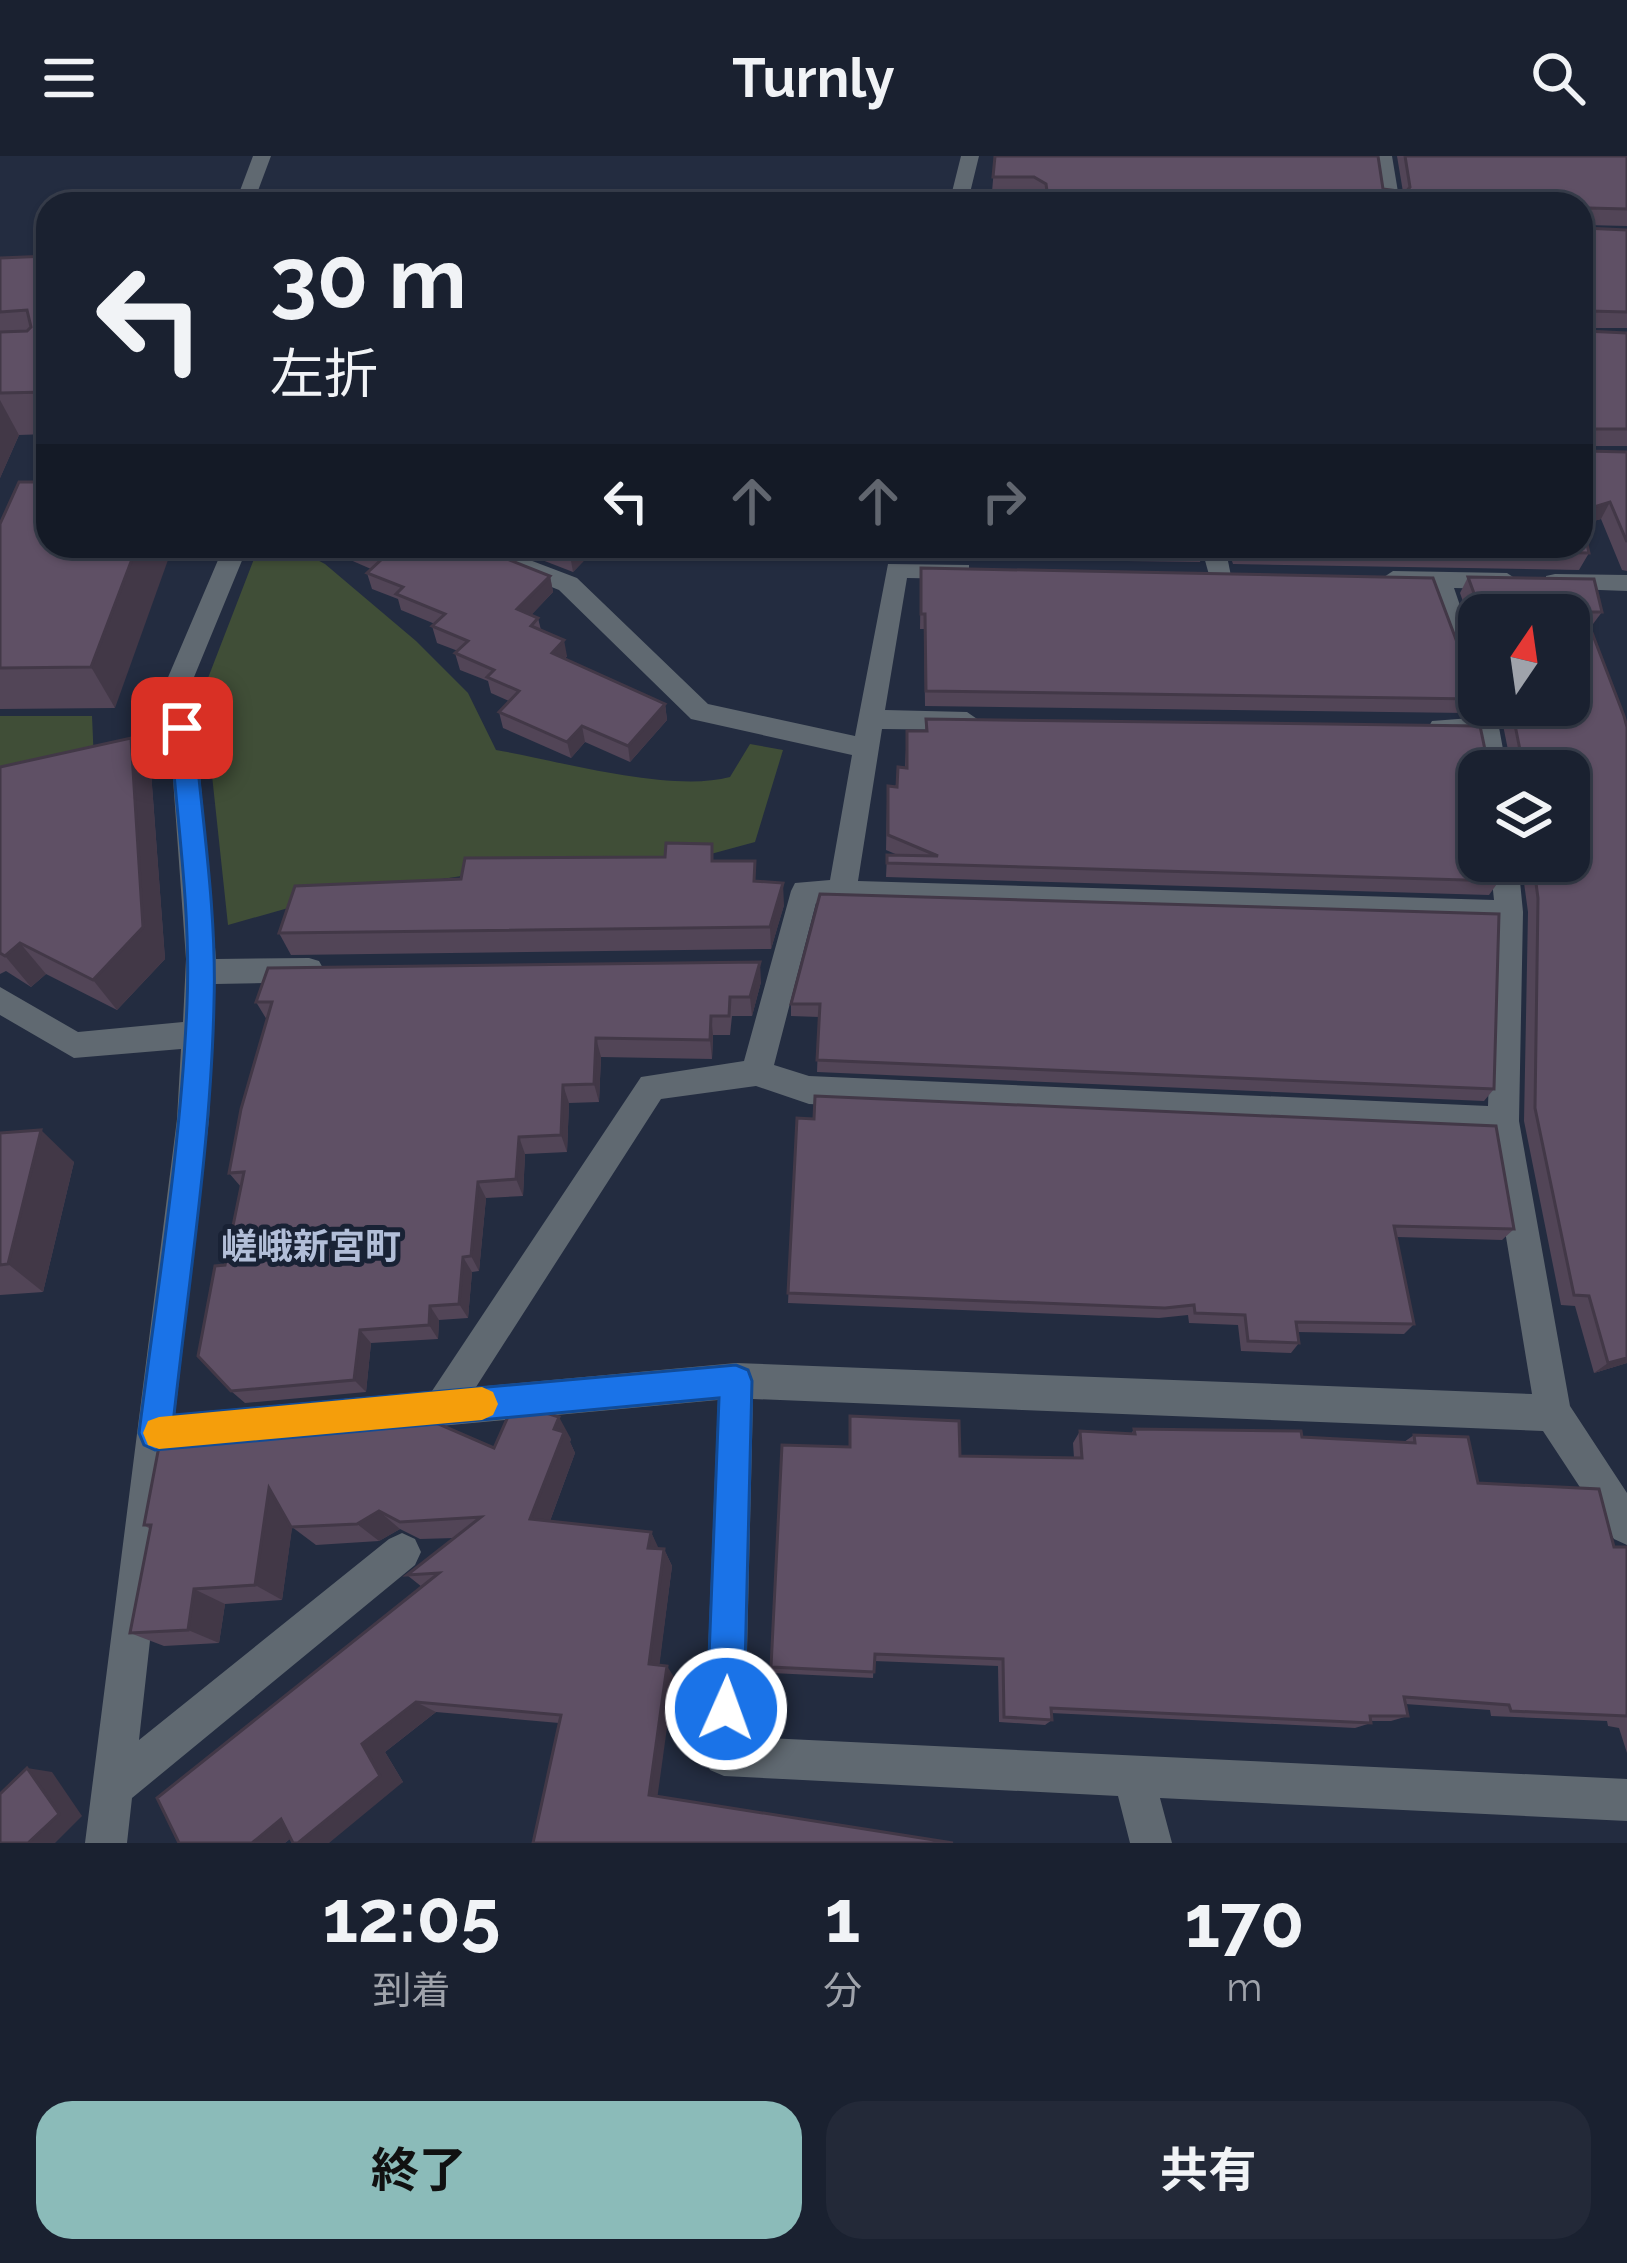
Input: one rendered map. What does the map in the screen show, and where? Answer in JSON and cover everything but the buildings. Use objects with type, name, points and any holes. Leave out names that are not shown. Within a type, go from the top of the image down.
[{"type":"street","points":[[248,192],[262,156]]},
{"type":"street","points":[[961,192],[970,156]]},
{"type":"street","points":[[1383,156],[1389,192]]},
{"type":"street","points":[[106,1843],[199,1034],[200,972],[178,682],[231,558]]},
{"type":"street","points":[[505,558],[568,584],[700,712],[866,748]]},
{"type":"street","points":[[842,892],[896,570],[977,572],[972,558]]},
{"type":"street","points":[[1216,558],[1219,576]]},
{"type":"street","points":[[1373,578],[1627,584]]},
{"type":"street","points":[[1439,580],[1458,637]]},
{"type":"street","points":[[1418,728],[1458,718]]},
{"type":"street","points":[[871,719],[990,721]]},
{"type":"street","points":[[1506,882],[1503,1121],[1552,1413],[1627,1526]]},
{"type":"street","points":[[756,1073],[774,965],[806,891],[1509,912]]},
{"type":"street","points":[[200,972],[341,970]]},
{"type":"street","points":[[0,1000],[74,1046],[199,1034]]},
{"type":"street","points":[[442,1407],[652,1087],[756,1073],[809,1090],[1503,1121]]},
{"type":"street","points":[[155,1433],[736,1381],[1552,1413]]},
{"type":"street","points":[[736,1381],[724,1756],[1627,1800]]},
{"type":"street","points":[[113,1787],[402,1552]]},
{"type":"street","points":[[1134,1776],[1150,1843]]},
{"type":"green space","points":[[254,558],[314,558],[416,641],[468,693],[496,750],[614,774],[706,781],[730,777],[750,744],[783,750],[755,842],[685,861],[509,869],[334,895],[228,925],[203,691]]},
{"type":"green space","points":[[0,716],[92,716],[94,762],[0,786]]},
{"type":"slow traffic","points":[[159,1433],[482,1404]]},
{"type":"district","name":"嵯峨新宮町","points":[[311,1246]]},
{"type":"route","points":[[182,728],[201,1006],[193,1119],[155,1433],[736,1381],[726,1709]]}]
